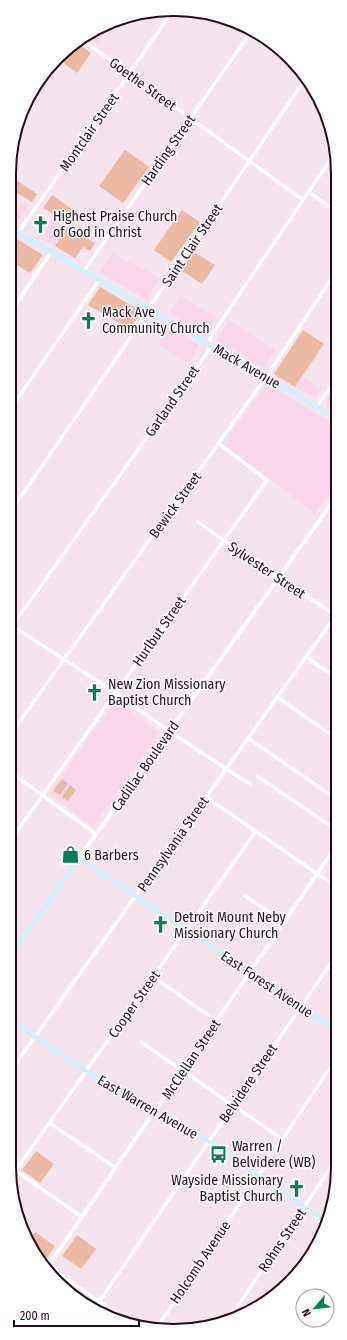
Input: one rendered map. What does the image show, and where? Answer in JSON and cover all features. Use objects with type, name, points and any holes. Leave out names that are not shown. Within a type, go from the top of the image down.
[{"type":"main road","name":"Mack Avenue","points":[[18,233],[331,415]]},
{"type":"main road","name":"East Forest Avenue","points":[[79,858],[331,1026]]},
{"type":"main road","name":"Cadillac Boulevard","points":[[16,947],[79,858]]},
{"type":"main road","name":"East Warren Avenue","points":[[16,1024],[131,1099],[177,1120],[322,1219]]},
{"type":"street","name":"Montclair Street","points":[[18,233],[169,16]]},
{"type":"street","name":"Harding Street","points":[[84,271],[248,35]]},
{"type":"street","name":"Goethe Street","points":[[86,43],[303,200]]},
{"type":"street","name":"Saint Clair Street","points":[[16,504],[302,84]]},
{"type":"street","name":"Garland Street","points":[[16,618],[53,570],[209,350],[210,338],[331,159]]},
{"type":"street","points":[[308,192],[331,208]]},
{"type":"street","points":[[16,304],[51,252]]},
{"type":"street","points":[[16,401],[99,280]]},
{"type":"street","name":"Bewick Street","points":[[16,727],[219,444],[331,280]]},
{"type":"street","points":[[317,407],[331,386]]},
{"type":"street","name":"Hurlbut Street","points":[[16,833],[267,480],[219,444]]},
{"type":"street","name":"Cadillac Boulevard","points":[[79,858],[331,504]]},
{"type":"street","name":"Sylvester Street","points":[[198,522],[274,576],[282,579],[331,612]]},
{"type":"street","name":"Pennsylvania Street","points":[[16,1063],[331,622]]},
{"type":"street","points":[[16,628],[65,659],[251,784]]},
{"type":"street","points":[[306,657],[331,674]]},
{"type":"street","points":[[277,697],[331,735]]},
{"type":"street","points":[[248,738],[331,796]]},
{"type":"street","points":[[16,776],[96,834]]},
{"type":"street","points":[[257,776],[331,826]]},
{"type":"street","points":[[206,797],[331,883]]},
{"type":"street","name":"Cooper Street","points":[[16,1171],[256,831]]},
{"type":"street","name":"McClellan Street","points":[[51,1264],[331,855]]},
{"type":"street","points":[[244,895],[284,923]]},
{"type":"street","name":"Belvidere Street","points":[[97,1304],[331,963]]},
{"type":"street","points":[[153,977],[217,1021]]},
{"type":"street","points":[[141,1042],[282,1139]]},
{"type":"street","name":"Holcomb Avenue","points":[[160,1324],[331,1066]]},
{"type":"street","points":[[50,1123],[116,1168]]},
{"type":"street","name":"Rohns Street","points":[[234,1312],[331,1167]]},
{"type":"street","points":[[16,1171],[82,1217]]},
{"type":"street","points":[[60,1276],[118,1314]]},
{"type":"shaded area","points":[[106,31],[97,44],[91,40]]},
{"type":"shaded area","points":[[82,46],[91,53],[77,73],[62,62]]},
{"type":"shaded area","points":[[125,150],[149,167],[123,203],[99,186]]},
{"type":"shaded area","points":[[16,180],[37,194],[32,202],[16,192]]},
{"type":"shaded area","points":[[52,195],[76,212],[68,223],[43,208]]},
{"type":"shaded area","points":[[24,202],[29,205],[16,224],[16,213]]},
{"type":"shaded area","points":[[182,210],[200,222],[171,262],[154,250]]},
{"type":"shaded area","points":[[52,218],[68,227],[55,246],[38,237]]},
{"type":"shaded area","points":[[68,227],[95,243],[90,251],[83,247],[75,258],[55,246]]},
{"type":"shaded area","points":[[16,238],[43,255],[30,273],[16,264]]},
{"type":"shaded area","points":[[194,252],[215,265],[202,284],[181,270]]},
{"type":"shaded area","points":[[112,253],[130,263],[137,265],[160,279],[147,300],[99,272]]},
{"type":"shaded area","points":[[100,287],[142,312],[129,329],[88,305]]},
{"type":"shaded area","points":[[181,296],[217,317],[206,334],[169,313]]},
{"type":"shaded area","points":[[229,320],[275,350],[264,368],[216,340]]},
{"type":"shaded area","points":[[169,327],[199,345],[188,363],[158,345]]},
{"type":"shaded area","points":[[303,330],[324,344],[295,387],[274,374]]},
{"type":"shaded area","points":[[304,378],[321,389],[315,398],[297,388]]},
{"type":"shaded area","points":[[267,384],[331,422],[331,492],[315,514],[224,444]]},
{"type":"shaded area","points":[[331,394],[331,407],[325,403]]},
{"type":"shaded area","points":[[116,700],[160,733],[93,826],[49,794]]},
{"type":"shaded area","points":[[62,779],[68,784],[60,795],[53,791]]},
{"type":"shaded area","points":[[70,785],[76,790],[68,801],[62,797]]},
{"type":"shaded area","points":[[36,1151],[54,1164],[40,1183],[22,1170]]},
{"type":"shaded area","points":[[35,1232],[55,1246],[46,1258],[32,1236]]},
{"type":"shaded area","points":[[77,1235],[96,1249],[81,1269],[62,1256]]},
{"type":"place","name":"Highest Praise Church of God in Christ","points":[[40,224]]},
{"type":"place","name":"Mack Ave Community Church","points":[[89,320]]},
{"type":"place","name":"New Zion Missionary Baptist Church","points":[[95,692]]},
{"type":"place","name":"6 Barbers","points":[[71,855]]},
{"type":"place","name":"Detroit Mount Neby Missionary Church","points":[[161,925]]},
{"type":"place","name":"Warren / Belvidere (WB)","points":[[219,1154]]},
{"type":"place","name":"Wayside Missionary Baptist Church","points":[[296,1188]]}]
